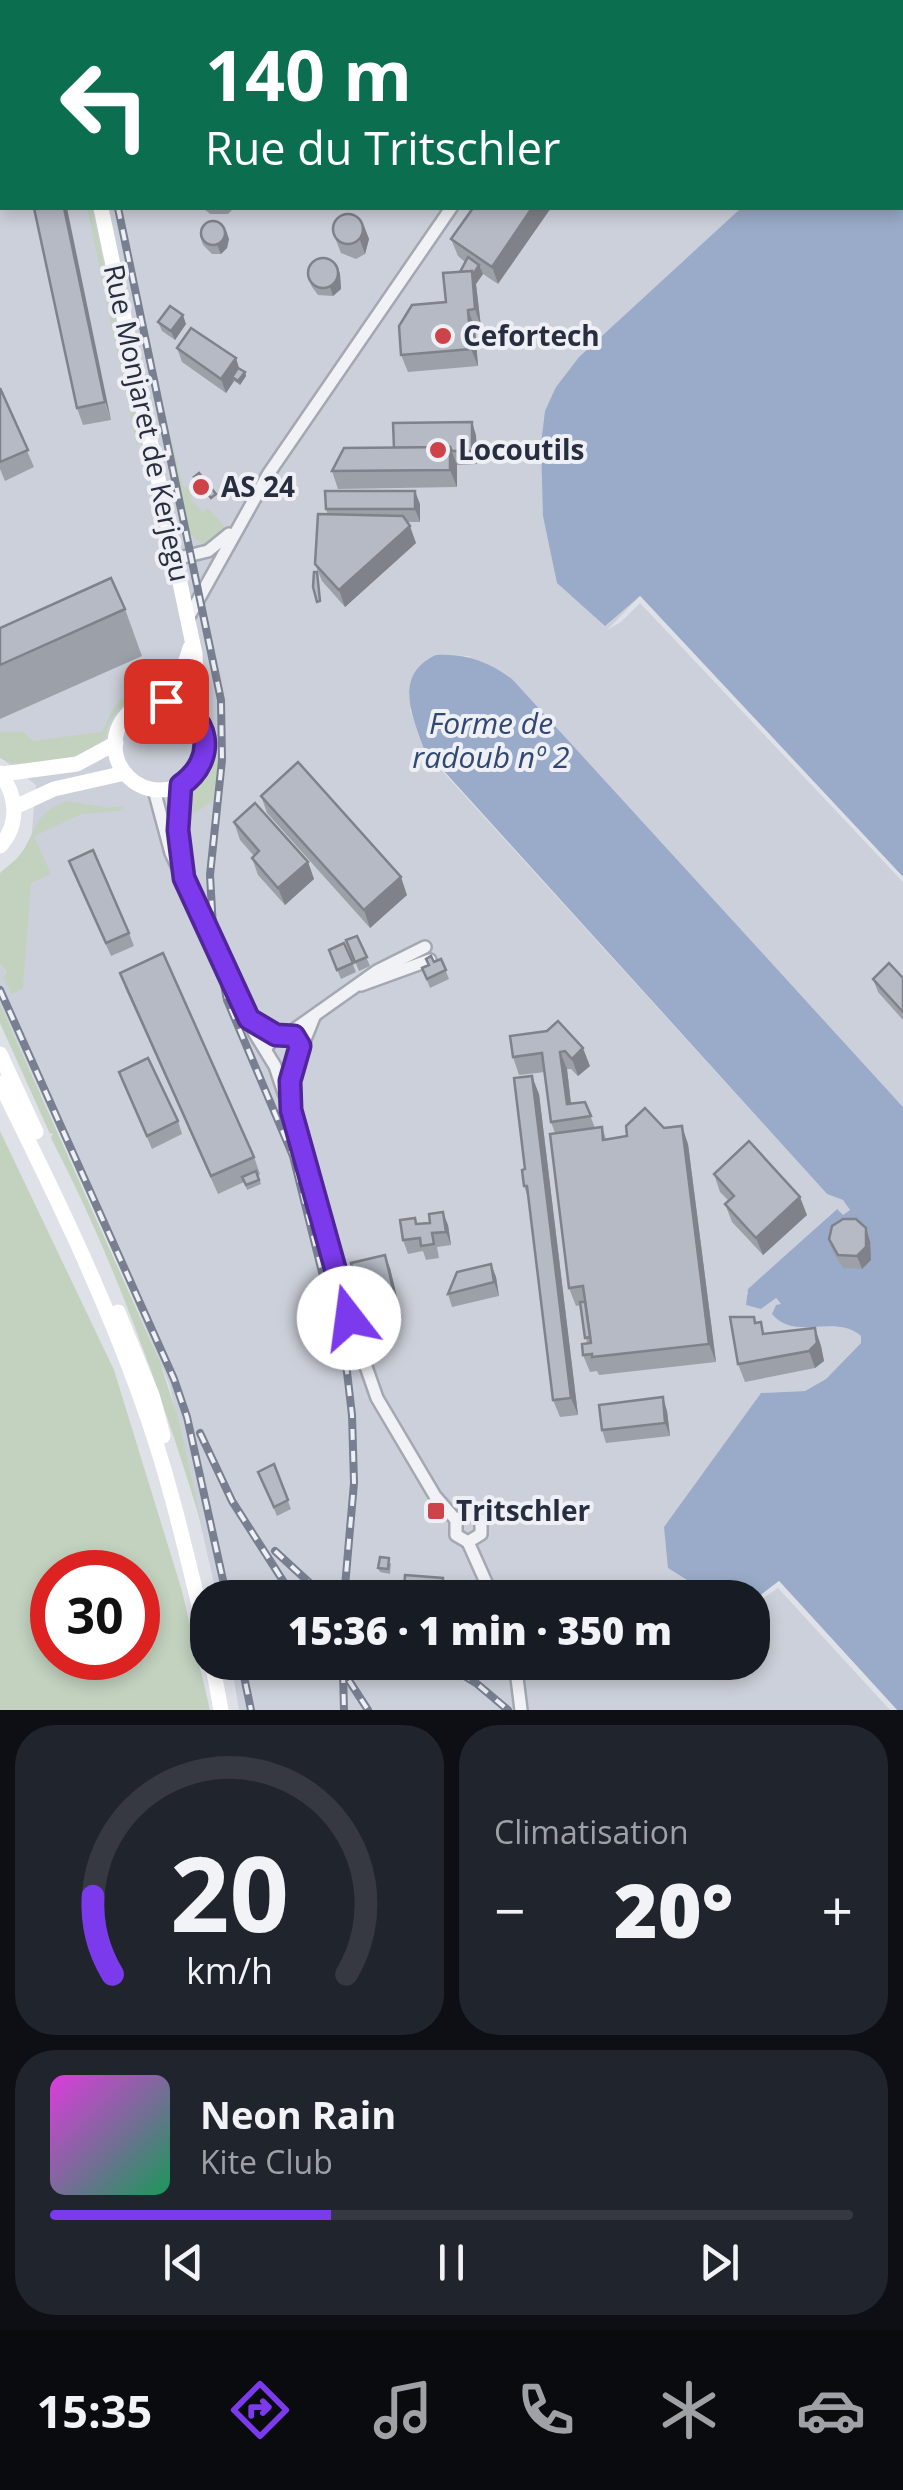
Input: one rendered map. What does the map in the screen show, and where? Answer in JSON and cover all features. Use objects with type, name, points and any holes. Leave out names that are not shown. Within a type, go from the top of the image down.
[{"type":"main road","name":"Rue Monjaret de Kerjegu","points":[[101,210],[192,639],[196,664],[190,712]]},
{"type":"main road","points":[[166,701],[184,669],[192,639]]},
{"type":"main road","points":[[154,701],[166,701],[190,712],[198,722],[205,745],[199,768],[181,785],[154,790],[125,773],[116,754],[116,743],[118,731],[132,711],[154,701]]},
{"type":"main road","points":[[0,846],[13,824],[15,807],[1,773],[77,764],[116,743]]},
{"type":"main road","points":[[15,807],[54,789],[125,773]]},
{"type":"main road","points":[[0,1054],[152,1395],[202,1580]]},
{"type":"main road","points":[[0,1083],[94,1280],[142,1400],[193,1580]]},
{"type":"main road","points":[[218,1680],[224,1710]]},
{"type":"street","points":[[188,618],[268,473],[450,210]]},
{"type":"street","points":[[175,559],[208,551],[236,528]]},
{"type":"street","points":[[181,785],[178,830],[184,878]]},
{"type":"street","points":[[154,790],[164,834],[249,1019],[275,1066],[365,1370],[398,1438],[443,1508],[456,1520],[456,1534],[468,1542],[485,1580]]},
{"type":"street","points":[[266,1048],[357,986],[389,977],[427,953]]},
{"type":"street","points":[[291,1110],[290,1081],[314,1017]]},
{"type":"street","points":[[249,1019],[300,1046]]},
{"type":"street","points":[[275,1066],[287,1068],[295,1064]]},
{"type":"street","points":[[456,1520],[468,1513],[480,1520],[481,1534],[468,1542]]},
{"type":"street","points":[[517,1680],[521,1710]]},
{"type":"shaded area","points":[[0,210],[739,210],[579,357],[556,387],[640,596],[903,877],[903,1107],[513,680],[468,656],[437,655],[410,710],[424,749],[434,762],[827,1194],[843,1200],[850,1210],[843,1216],[836,1209],[746,1293],[761,1309],[775,1298],[803,1327],[848,1326],[861,1336],[861,1343],[826,1379],[805,1391],[761,1393],[713,1461],[668,1568],[687,1580],[213,1580],[169,1384],[112,1248],[0,1004],[0,964],[18,990],[36,785],[0,757]]},
{"type":"shaded area","points":[[779,1581],[897,1710],[239,1710],[234,1680],[770,1680],[770,1588]]},
{"type":"green space","points":[[87,210],[92,210],[137,421],[137,446]]},
{"type":"green space","points":[[170,435],[183,486],[194,493],[190,499],[203,512],[208,508],[224,526],[224,531],[204,545],[188,533]]},
{"type":"green space","points":[[165,675],[172,677],[167,688],[141,695],[119,708],[104,739],[84,753],[38,764],[0,758],[0,732],[23,732],[33,741],[102,732],[123,698],[160,683]]},
{"type":"green space","points":[[222,744],[216,798],[194,814],[183,812],[186,795],[204,778]]},
{"type":"green space","points":[[67,801],[109,808],[126,806],[119,811],[82,814],[34,836],[51,874],[31,883],[23,988],[12,994],[3,977],[7,973],[0,964],[0,873],[22,853],[44,814]]},
{"type":"green space","points":[[0,1004],[160,1362],[180,1425],[202,1526],[136,1329],[51,1138],[53,1133],[50,1134],[0,1023]]},
{"type":"green space","points":[[0,1131],[114,1370],[182,1591],[190,1625],[190,1680],[203,1680],[210,1710],[0,1710]]},
{"type":"water","points":[[739,210],[903,210],[903,877],[640,596],[605,626],[557,583],[543,516],[541,444],[545,411],[556,387],[579,357]]},
{"type":"water","name":"Forme de radoub nº 2","points":[[436,655],[457,656],[477,660],[513,680],[903,1107],[903,1710],[897,1710],[779,1581],[770,1588],[770,1580],[687,1580],[668,1568],[664,1527],[761,1393],[805,1391],[826,1379],[861,1343],[861,1336],[851,1330],[781,1322],[772,1314],[776,1305],[781,1304],[776,1298],[761,1309],[746,1305],[748,1289],[837,1209],[843,1215],[850,1210],[843,1200],[827,1194],[424,749],[409,697],[414,673]]},
{"type":"pier","points":[[640,596],[903,877],[903,882],[640,603],[607,630]]},
{"type":"pier","points":[[779,1581],[897,1710],[890,1710],[778,1588],[770,1594],[770,1588]]},
{"type":"building","points":[[34,210],[64,210],[105,402],[77,408]]},
{"type":"building","points":[[472,210],[531,210],[492,267],[451,239]]},
{"type":"building","points":[[348,214],[359,218],[363,229],[359,240],[348,244],[337,240],[333,229],[337,218]]},
{"type":"building","points":[[213,221],[222,224],[222,242],[213,245],[204,242],[201,233],[204,224]]},
{"type":"building","points":[[468,257],[479,265],[473,275],[472,271],[460,272]]},
{"type":"building","points":[[323,258],[334,262],[338,273],[334,284],[323,288],[312,284],[308,273],[312,262]]},
{"type":"building","name":"Cefortech","points":[[472,271],[475,309],[468,310],[471,349],[401,355],[399,326],[412,305],[446,302],[443,273]]},
{"type":"building","points":[[170,306],[183,315],[171,331],[158,322]]},
{"type":"building","points":[[191,328],[236,358],[221,379],[177,348]]},
{"type":"building","points":[[238,368],[245,372],[238,381],[232,377]]},
{"type":"building","points":[[0,388],[28,450],[0,462]]},
{"type":"building","points":[[472,422],[472,451],[452,451],[450,447],[394,448],[393,423]]},
{"type":"building","points":[[450,447],[450,470],[332,471],[344,448]]},
{"type":"building","points":[[199,473],[216,494],[211,498],[194,477]]},
{"type":"building","points":[[325,491],[415,491],[415,509],[326,509]]},
{"type":"building","points":[[318,514],[403,516],[410,526],[339,590],[315,564]]},
{"type":"building","points":[[314,572],[320,601],[317,602],[313,587]]},
{"type":"building","points":[[111,578],[125,609],[0,665],[0,628]]},
{"type":"building","points":[[298,762],[401,877],[364,910],[261,796]]},
{"type":"building","points":[[255,803],[308,862],[278,888],[252,858],[259,851],[234,822]]},
{"type":"building","points":[[93,850],[129,933],[106,943],[69,861]]},
{"type":"building","points":[[357,936],[367,957],[355,962],[346,940]]},
{"type":"building","points":[[344,943],[353,963],[337,970],[329,950]]},
{"type":"building","points":[[163,953],[254,1157],[211,1176],[120,973]]},
{"type":"building","points":[[431,956],[434,962],[441,959],[446,970],[427,979],[422,968],[429,965],[426,959]]},
{"type":"building","points":[[889,963],[903,978],[903,1012],[873,979]]},
{"type":"building","points":[[558,1021],[583,1048],[572,1059],[565,1051],[560,1052],[567,1104],[585,1102],[591,1116],[551,1122],[542,1053],[513,1057],[510,1036],[547,1031]]},
{"type":"building","points":[[148,1058],[178,1121],[147,1136],[119,1072]]},
{"type":"building","points":[[532,1076],[571,1398],[553,1400],[522,1170],[525,1169],[514,1078]]},
{"type":"building","points":[[645,1108],[664,1128],[682,1126],[709,1344],[583,1355],[582,1344],[591,1343],[583,1286],[569,1288],[550,1134],[602,1127],[603,1140],[627,1136],[626,1126]]},
{"type":"building","points":[[749,1141],[800,1197],[756,1238],[725,1204],[734,1196],[714,1174]]},
{"type":"building","points":[[256,1171],[259,1180],[246,1185],[242,1177]]},
{"type":"building","points":[[443,1212],[446,1232],[432,1233],[434,1244],[421,1246],[420,1238],[403,1240],[400,1220],[415,1218],[416,1224],[430,1223],[429,1214]]},
{"type":"building","points":[[843,1219],[856,1219],[866,1228],[866,1247],[857,1256],[838,1255],[829,1239],[832,1226]]},
{"type":"building","points":[[385,1255],[397,1305],[362,1313],[351,1263]]},
{"type":"building","points":[[491,1264],[494,1282],[448,1294],[457,1272]]},
{"type":"building","points":[[580,1302],[585,1302],[590,1337],[585,1338]]},
{"type":"building","points":[[730,1317],[754,1317],[755,1323],[761,1322],[763,1334],[815,1328],[817,1343],[809,1351],[738,1364]]},
{"type":"building","points":[[663,1397],[665,1423],[602,1430],[599,1405]]},
{"type":"building","points":[[274,1464],[288,1500],[274,1507],[258,1472]]},
{"type":"building","points":[[380,1557],[389,1558],[388,1569],[378,1568]]},
{"type":"building","points":[[405,1575],[443,1578],[443,1580],[405,1580]]},
{"type":"railway","points":[[118,210],[221,700],[222,760],[210,875],[213,928],[227,1000],[293,1156],[347,1372],[354,1483],[346,1580]]},
{"type":"railway","points":[[0,990],[174,1379],[187,1417],[223,1580]]},
{"type":"railway","points":[[200,1433],[232,1501],[282,1580]]},
{"type":"railway","points":[[275,1551],[306,1580]]},
{"type":"railway","points":[[245,1680],[251,1710]]},
{"type":"railway","points":[[343,1680],[344,1710]]},
{"type":"railway","points":[[349,1680],[368,1710]]},
{"type":"railway","points":[[471,1680],[508,1710]]},
{"type":"place","name":"Cefortech","points":[[443,336]]},
{"type":"place","name":"Locoutils","points":[[438,450]]},
{"type":"place","name":"AS 24","points":[[201,487]]},
{"type":"place","name":"Tritschler","points":[[436,1511]]},
{"type":"route","points":[[166,701],[190,712],[203,733],[205,745],[199,768],[181,785],[178,830],[184,878],[249,1019],[276,1035],[284,1033],[298,1040],[300,1056],[290,1081],[291,1110],[349,1318]]}]
